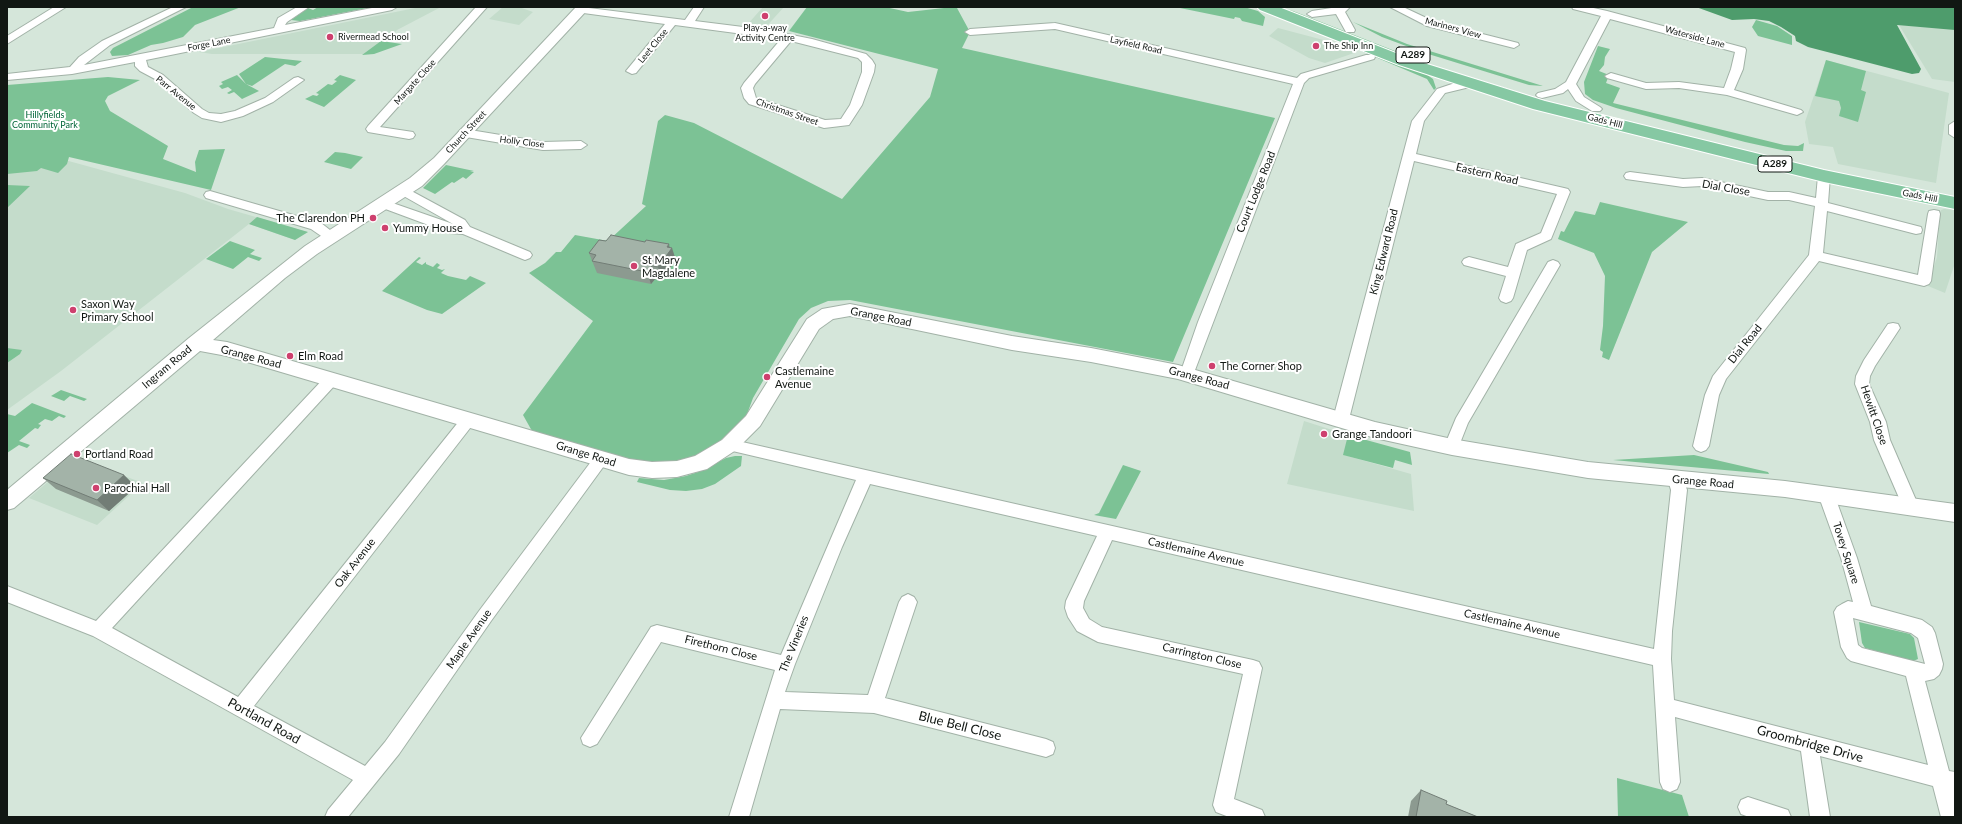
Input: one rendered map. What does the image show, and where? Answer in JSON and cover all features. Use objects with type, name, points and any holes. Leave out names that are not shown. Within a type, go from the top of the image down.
[{"type":"main road","name":"Gads Hill","points":[[1265,7],[1405,62],[1470,84],[1547,107],[1824,176],[1955,203]]},
{"type":"main road","name":"Gads Hill","points":[[1291,7],[1436,63],[1542,95],[1853,174],[1955,193]]},
{"type":"street","points":[[7,41],[61,7]]},
{"type":"street","points":[[72,71],[83,59],[106,43],[181,7]]},
{"type":"street","points":[[278,30],[282,20],[304,7]]},
{"type":"street","name":"Forge Lane","points":[[140,58],[392,7]]},
{"type":"street","name":"Margate Close","points":[[409,135],[372,129],[482,7]]},
{"type":"street","points":[[688,23],[699,7]]},
{"type":"street","name":"Mariners View","points":[[1395,7],[1432,24],[1514,45]]},
{"type":"street","name":"Waterside Lane","points":[[1577,7],[1741,50],[1737,69],[1728,92]]},
{"type":"street","name":"Christmas Street","points":[[581,8],[788,38],[853,53],[867,60],[869,64],[868,72],[856,105],[845,122],[824,124],[754,102],[750,98],[747,88],[750,83],[788,38]]},
{"type":"street","name":"Church Street","points":[[332,237],[404,191],[439,161],[581,8]]},
{"type":"street","points":[[1312,14],[1342,9],[1350,30]]},
{"type":"street","points":[[1542,95],[1560,91],[1566,85],[1570,84],[1607,14]]},
{"type":"street","name":"Leet Close","points":[[632,71],[673,21]]},
{"type":"street","name":"Layfield Road","points":[[970,32],[1055,26],[1299,82]]},
{"type":"street","points":[[1299,82],[1305,76],[1370,57]]},
{"type":"street","points":[[7,77],[72,71],[140,58]]},
{"type":"street","name":"Parr Avenue","points":[[140,58],[141,66],[144,69],[158,77],[206,116],[221,118],[239,114],[263,102],[298,80]]},
{"type":"street","points":[[1436,72],[1440,91],[1455,86],[1470,84]]},
{"type":"street","points":[[1611,76],[1646,86],[1679,85],[1728,92],[1797,112]]},
{"type":"street","name":"Court Lodge Road","points":[[1187,374],[1204,322],[1299,82]]},
{"type":"street","points":[[1570,84],[1580,99],[1596,109]]},
{"type":"street","name":"King Edward Road","points":[[1341,419],[1418,121],[1440,91]]},
{"type":"street","points":[[1955,125],[1955,134]]},
{"type":"street","name":"Holly Close","points":[[464,133],[543,146],[581,145]]},
{"type":"street","name":"Eastern Road","points":[[1409,156],[1564,192],[1546,236],[1521,247],[1514,273]]},
{"type":"street","name":"Dial Close","points":[[1630,176],[1683,184],[1702,182],[1768,196],[1789,196],[1916,230]]},
{"type":"street","points":[[1824,176],[1816,256],[1924,281],[1934,214]]},
{"type":"street","points":[[404,191],[460,223],[465,230]]},
{"type":"street","points":[[210,195],[316,226],[332,237]]},
{"type":"street","points":[[384,204],[455,230],[465,230],[525,255]]},
{"type":"street","name":"Ingram Road","points":[[7,502],[279,274],[332,237]]},
{"type":"street","name":"Dial Road","points":[[1701,446],[1712,395],[1720,376],[1816,256]]},
{"type":"street","points":[[1469,262],[1514,273],[1506,298]]},
{"type":"street","points":[[1452,447],[1461,422],[1553,265]]},
{"type":"street","name":"Grange Road","points":[[195,343],[227,349],[629,467],[652,470],[677,469],[700,464],[730,445],[752,421],[813,324],[823,316],[837,311],[854,311],[1006,341],[1091,355],[1187,374],[1380,431],[1452,447],[1588,470],[1676,480],[1785,489],[1955,513]]},
{"type":"street","name":"Hewitt Close","points":[[1893,328],[1865,372],[1862,384],[1877,420],[1882,440],[1911,507]]},
{"type":"street","points":[[99,630],[331,380]]},
{"type":"street","name":"Oak Avenue","points":[[241,708],[468,419]]},
{"type":"street","name":"Castlemaine Avenue","points":[[730,445],[1662,659]]},
{"type":"street","name":"Maple Avenue","points":[[334,817],[392,748],[490,610],[601,459]]},
{"type":"street","name":"The Vineries","points":[[739,817],[786,664],[834,547],[865,477]]},
{"type":"street","points":[[1670,782],[1662,659],[1663,631],[1679,490],[1676,480]]},
{"type":"street","name":"Tovey Square","points":[[1826,494],[1850,561],[1864,612]]},
{"type":"street","name":"Carrington Close","points":[[1107,532],[1075,601],[1074,608],[1077,617],[1083,625],[1098,634],[1253,668],[1223,805],[1255,817]]},
{"type":"street","name":"Portland Road","points":[[7,594],[99,630],[368,778]]},
{"type":"street","points":[[874,704],[908,602]]},
{"type":"street","points":[[1848,609],[1864,612],[1916,626],[1926,632],[1934,664],[1933,669],[1928,673],[1912,670],[1857,655],[1853,652],[1843,613],[1845,610],[1848,609]]},
{"type":"street","name":"Firethorn Close","points":[[590,738],[657,633],[786,664]]},
{"type":"street","points":[[1912,670],[1947,780],[1951,817]]},
{"type":"street","name":"Blue Bell Close","points":[[774,699],[785,701],[874,704],[1046,748]]},
{"type":"street","name":"Groombridge Drive","points":[[1665,706],[1947,780]]},
{"type":"street","points":[[1809,744],[1820,817]]},
{"type":"street","points":[[1748,807],[1781,817]]},
{"type":"shaded area","name":"Rivermead School","points":[[420,7],[441,7],[397,30],[374,54],[212,54],[199,52]]},
{"type":"shaded area","points":[[503,7],[519,7],[533,12],[519,25],[489,19]]},
{"type":"shaded area","points":[[763,7],[784,7],[764,29],[746,26]]},
{"type":"shaded area","points":[[1696,7],[1955,7],[1955,30],[1897,25],[1921,69],[1919,73],[1912,74],[1808,47],[1796,41],[1795,36],[1769,21],[1754,19],[1732,20]]},
{"type":"shaded area","points":[[1899,25],[1955,29],[1955,82],[1932,79]]},
{"type":"shaded area","points":[[1278,28],[1331,42],[1357,52],[1325,63],[1309,58],[1269,36]]},
{"type":"shaded area","points":[[1826,60],[1949,93],[1936,183],[1838,164],[1833,147],[1809,144],[1805,122]]},
{"type":"shaded area","name":"Saxon Way Primary School","points":[[65,160],[185,193],[228,209],[308,232],[295,240],[249,224],[61,371],[7,410],[7,170]]},
{"type":"shaded area","points":[[1941,210],[1955,210],[1954,266],[1945,293],[1928,286],[1937,257],[1939,226],[1937,220]]},
{"type":"shaded area","points":[[1304,421],[1348,435],[1344,455],[1411,474],[1414,511],[1287,484]]},
{"type":"shaded area","points":[[76,458],[143,483],[97,525],[29,498]]},
{"type":"green space","points":[[193,7],[241,7],[195,25],[183,37],[151,45],[128,55],[112,56],[110,52],[113,48]]},
{"type":"green space","points":[[318,7],[373,7],[300,21],[291,20],[308,8],[313,10]]},
{"type":"green space","points":[[807,7],[885,7],[908,12],[953,7],[957,8],[970,32],[962,48],[1275,118],[1173,362],[850,300],[828,301],[811,308],[799,319],[753,398],[746,417],[720,441],[702,454],[679,462],[637,461],[532,431],[523,415],[593,321],[529,273],[545,263],[556,252],[561,252],[575,235],[608,241],[646,206],[642,204],[658,121],[665,115],[694,123],[842,199],[930,97],[938,69],[789,31]]},
{"type":"green space","points":[[1175,7],[1244,7],[1258,11],[1265,17],[1263,26],[1242,21],[1240,18],[1235,17],[1234,19]]},
{"type":"green space","points":[[1276,7],[1293,11],[1428,64],[1515,91],[1514,94],[1424,65]]},
{"type":"green space","points":[[1756,20],[1777,26],[1792,36],[1792,45],[1758,36],[1752,27]]},
{"type":"green space","points":[[1353,22],[1407,44],[1543,86],[1529,85],[1425,53],[1382,37]]},
{"type":"green space","points":[[1300,25],[1423,72],[1433,79],[1436,88],[1434,90],[1427,79]]},
{"type":"green space","points":[[381,41],[402,44],[374,54],[362,55]]},
{"type":"green space","points":[[1598,46],[1610,49],[1605,57],[1604,65],[1599,71],[1609,75],[1606,83],[1620,88],[1613,103],[1784,145],[1798,146],[1804,143],[1803,151],[1786,151],[1745,142],[1616,108],[1593,100],[1585,94],[1584,82]]},
{"type":"green space","points":[[265,57],[302,61],[295,66],[285,64],[252,86],[246,84],[239,74]]},
{"type":"green space","points":[[1826,60],[1866,71],[1861,90],[1866,92],[1858,122],[1839,116],[1841,108],[1839,101],[1815,96]]},
{"type":"green space","points":[[237,75],[246,84],[259,91],[242,99],[234,92],[229,94],[227,93],[232,90],[228,87],[222,89],[219,86],[223,84],[221,82]]},
{"type":"green space","points":[[340,75],[356,80],[324,107],[305,99],[313,95],[317,96],[319,94],[316,93],[328,84],[332,85],[337,81],[334,80]]},
{"type":"green space","name":"Hillyfields Community Park","points":[[108,77],[140,80],[108,96],[105,101],[110,111],[168,146],[163,159],[196,172],[195,162],[199,150],[225,149],[211,190],[69,157],[67,164],[58,173],[41,168],[37,171],[7,174],[7,85]]},
{"type":"green space","points":[[335,152],[363,157],[351,169],[324,162]]},
{"type":"green space","points":[[446,165],[474,172],[466,179],[463,177],[454,183],[452,182],[435,194],[423,188]]},
{"type":"green space","points":[[7,185],[30,186],[7,208]]},
{"type":"green space","points":[[1600,202],[1688,222],[1652,252],[1609,360],[1602,357],[1603,352],[1600,350],[1603,326],[1605,276],[1594,253],[1558,239],[1561,231],[1564,232],[1575,211],[1595,215]]},
{"type":"green space","points":[[257,217],[308,232],[295,240],[249,224]]},
{"type":"green space","points":[[230,241],[255,250],[250,254],[262,258],[259,261],[248,257],[233,269],[206,259]]},
{"type":"green space","points":[[419,257],[421,258],[416,262],[422,265],[426,262],[426,264],[433,267],[437,263],[440,265],[437,268],[442,270],[445,269],[441,273],[448,276],[466,280],[470,276],[486,283],[442,314],[427,310],[382,291]]},
{"type":"green space","points":[[7,348],[22,350],[20,354],[7,363]]},
{"type":"green space","points":[[61,390],[87,399],[84,401],[70,396],[64,401],[51,396]]},
{"type":"green space","points":[[32,403],[66,416],[64,418],[59,416],[52,421],[45,419],[38,424],[41,425],[38,429],[35,428],[19,441],[30,445],[27,448],[19,445],[7,453],[7,414],[15,416]]},
{"type":"green space","points":[[1348,435],[1410,452],[1412,465],[1395,460],[1393,468],[1343,455]]},
{"type":"green space","points":[[1694,455],[1768,472],[1769,474],[1613,460]]},
{"type":"green space","points":[[742,456],[741,466],[715,484],[702,489],[686,491],[670,490],[637,482],[639,478],[664,480],[686,476],[698,472],[726,458]]},
{"type":"green space","points":[[1123,465],[1141,471],[1116,519],[1094,515],[1099,513]]},
{"type":"green space","points":[[1859,622],[1910,634],[1914,638],[1918,659],[1913,661],[1865,648],[1862,643]]},
{"type":"green space","points":[[1617,778],[1682,795],[1689,817],[1618,817]]},
{"type":"building","points":[[611,235],[645,242],[646,240],[669,244],[667,247],[672,248],[658,267],[652,266],[647,272],[592,261],[596,255],[589,253],[599,240],[606,241]]},
{"type":"building","points":[[71,454],[124,475],[97,500],[43,478]]},
{"type":"building","points":[[1421,790],[1447,801],[1446,804],[1478,817],[1416,817]]},
{"type":"place","name":"Play-a-way Activity Centre","points":[[765,16]]},
{"type":"place","name":"Rivermead School","points":[[330,37]]},
{"type":"place","name":"The Ship Inn","points":[[1316,46]]},
{"type":"place","name":"The Clarendon PH","points":[[373,218]]},
{"type":"place","name":"Yummy House","points":[[385,228]]},
{"type":"place","name":"St Mary Magdalene","points":[[634,266]]},
{"type":"place","name":"Saxon Way Primary School","points":[[73,310]]},
{"type":"place","name":"Elm Road","points":[[290,356]]},
{"type":"place","name":"The Corner Shop","points":[[1212,366]]},
{"type":"place","name":"Castlemaine Avenue","points":[[767,377]]},
{"type":"place","name":"Grange Tandoori","points":[[1324,434]]},
{"type":"place","name":"Portland Road","points":[[77,454]]},
{"type":"place","name":"Parochial Hall","points":[[96,488]]}]
